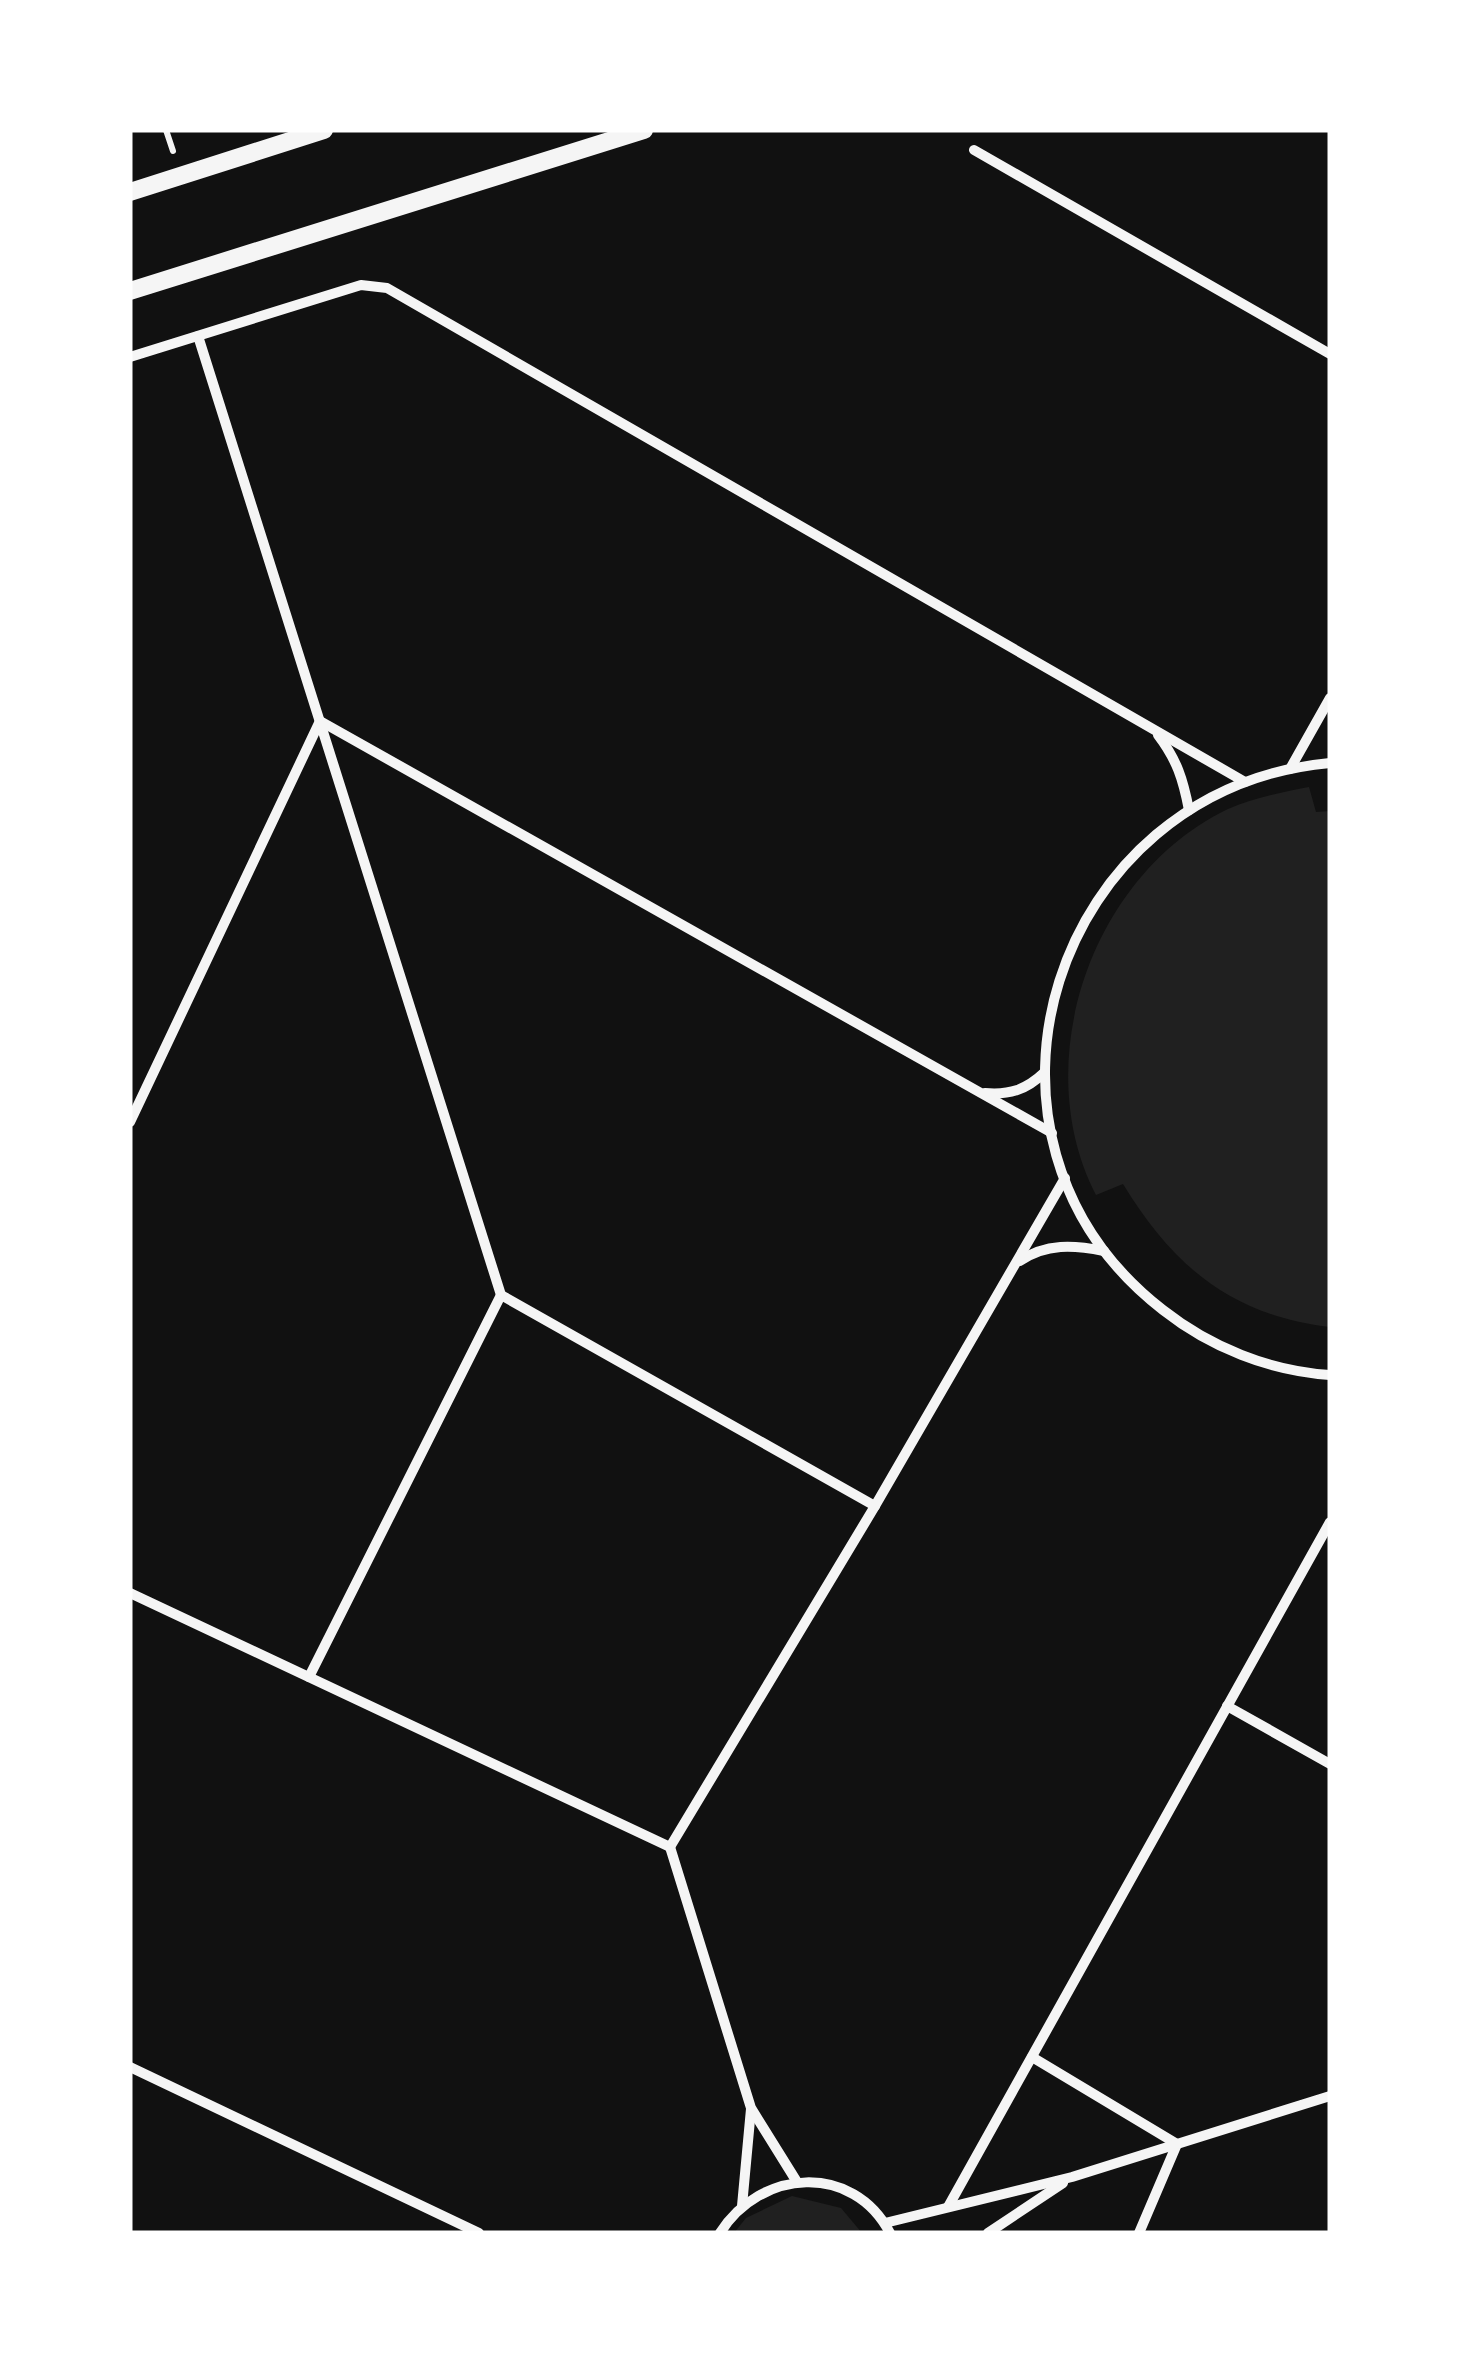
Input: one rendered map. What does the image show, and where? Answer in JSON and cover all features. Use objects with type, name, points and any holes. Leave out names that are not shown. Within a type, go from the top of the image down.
[{"type":"street","points":[[130,192],[324,130]]},
{"type":"street","points":[[130,290],[644,130]]},
{"type":"street","points":[[974,150],[1330,354]]},
{"type":"street","points":[[130,357],[361,284],[378,286],[1245,782]]},
{"type":"street","points":[[198,336],[502,1295],[875,1506]]},
{"type":"street","points":[[1290,769],[1330,698]]},
{"type":"street","points":[[320,720],[1052,1134]]},
{"type":"street","points":[[130,1122],[320,720]]},
{"type":"street","points":[[1154,730],[1180,770],[1189,810]]},
{"type":"street","points":[[1330,763],[1245,782],[1189,810],[1129,860],[1083,922],[1064,965],[1048,1025],[1045,1072],[1052,1134],[1065,1178],[1084,1220],[1104,1250],[1142,1293],[1205,1338],[1263,1362],[1330,1375]]},
{"type":"street","points":[[978,1092],[1016,1092],[1045,1072]]},
{"type":"street","points":[[670,1848],[1065,1178]]},
{"type":"street","points":[[1015,1265],[1050,1248],[1104,1250]]},
{"type":"street","points":[[309,1677],[502,1295]]},
{"type":"street","points":[[948,2207],[1330,1522]]},
{"type":"street","points":[[130,1593],[670,1848],[752,2108],[798,2182]]},
{"type":"street","points":[[1227,1706],[1330,1764]]},
{"type":"street","points":[[1032,2057],[1176,2144]]},
{"type":"street","points":[[131,2070],[479,2233]]},
{"type":"street","points":[[720,2233],[742,2206],[777,2186],[798,2182],[837,2187],[855,2196],[888,2228],[948,2207],[1072,2177],[1330,2096]]},
{"type":"street","points":[[742,2206],[752,2108]]},
{"type":"street","points":[[1140,2233],[1176,2144]]},
{"type":"street","points":[[988,2233],[1072,2177]]},
{"type":"shaded area","points":[[1309,787],[1316,812],[1330,811],[1330,1327],[1263,1311],[1208,1282],[1163,1240],[1123,1184],[1096,1195],[1076,1143],[1068,1087],[1072,1031],[1085,976],[1108,924],[1140,878],[1180,839],[1228,809]]},
{"type":"shaded area","points":[[792,2196],[841,2208],[862,2233],[734,2233],[746,2218]]}]
